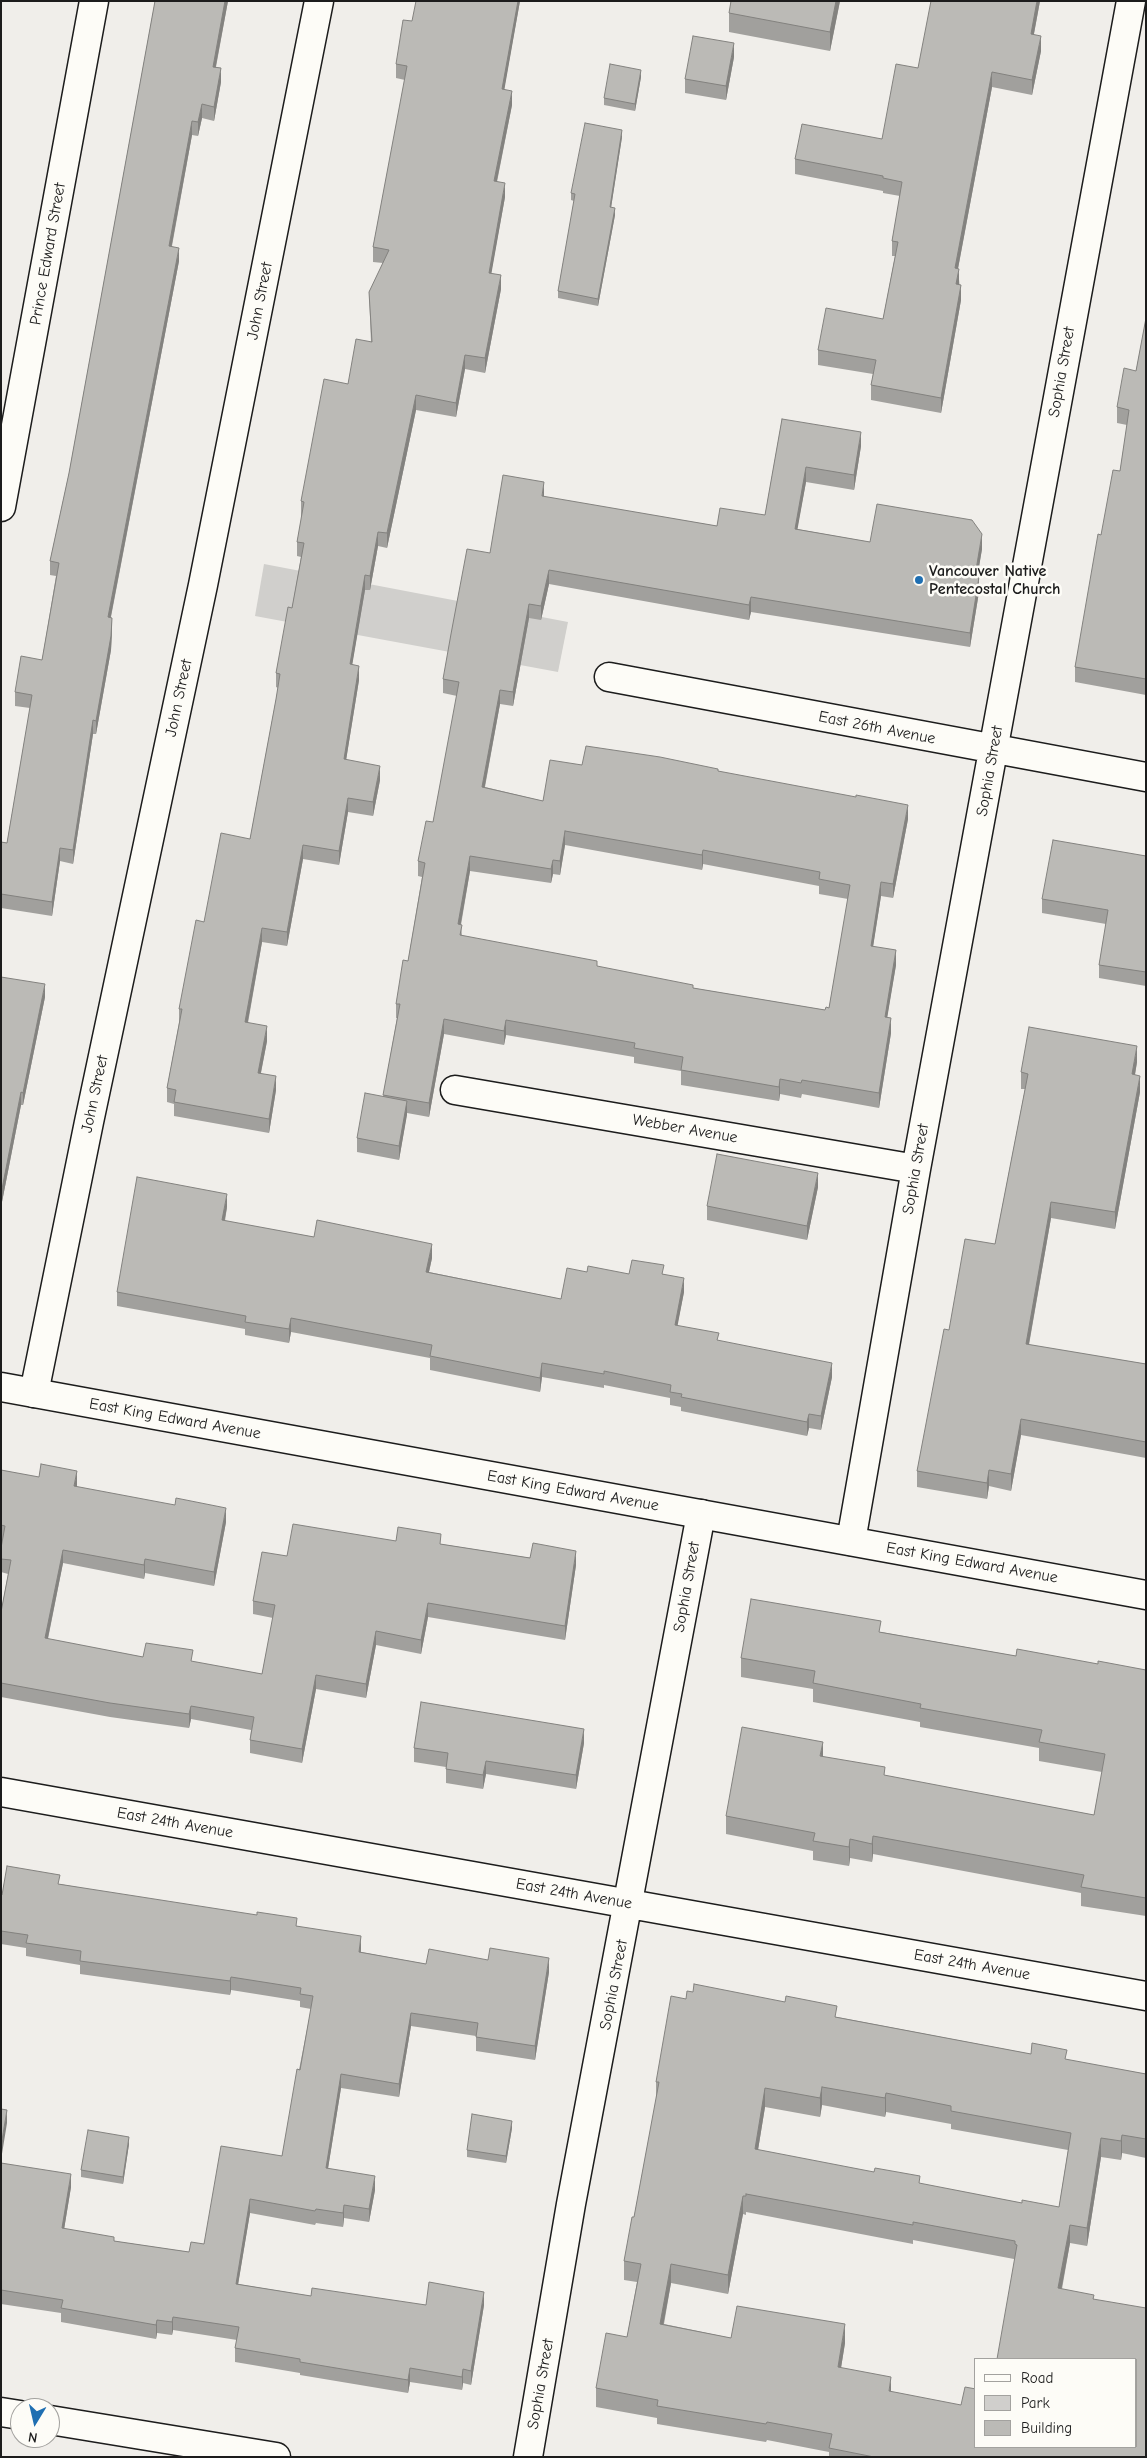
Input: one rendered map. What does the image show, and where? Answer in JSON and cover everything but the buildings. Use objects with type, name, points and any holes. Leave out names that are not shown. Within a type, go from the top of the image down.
[{"type":"street","name":"Prince Edward Street","points":[[1,507],[4,477],[94,1]]},
{"type":"street","name":"John Street","points":[[34,1393],[91,1112],[203,585],[319,1]]},
{"type":"street","name":"Sophia Street","points":[[851,1541],[916,1168],[1131,1]]},
{"type":"street","name":"East 26th Avenue","points":[[609,677],[1146,777]]},
{"type":"street","name":"Webber Avenue","points":[[455,1090],[916,1168]]},
{"type":"street","name":"East King Edward Avenue","points":[[1,1387],[1146,1595]]},
{"type":"street","name":"Sophia Street","points":[[528,2457],[571,2204],[701,1514]]},
{"type":"street","name":"East 24th Avenue","points":[[1,1792],[1146,1996]]},
{"type":"street","points":[[60,2422],[276,2457]]},
{"type":"green space","points":[[264,564],[568,622],[558,672],[255,616]]},
{"type":"place","name":"Vancouver Native Pentecostal Church","points":[[919,580]]}]
